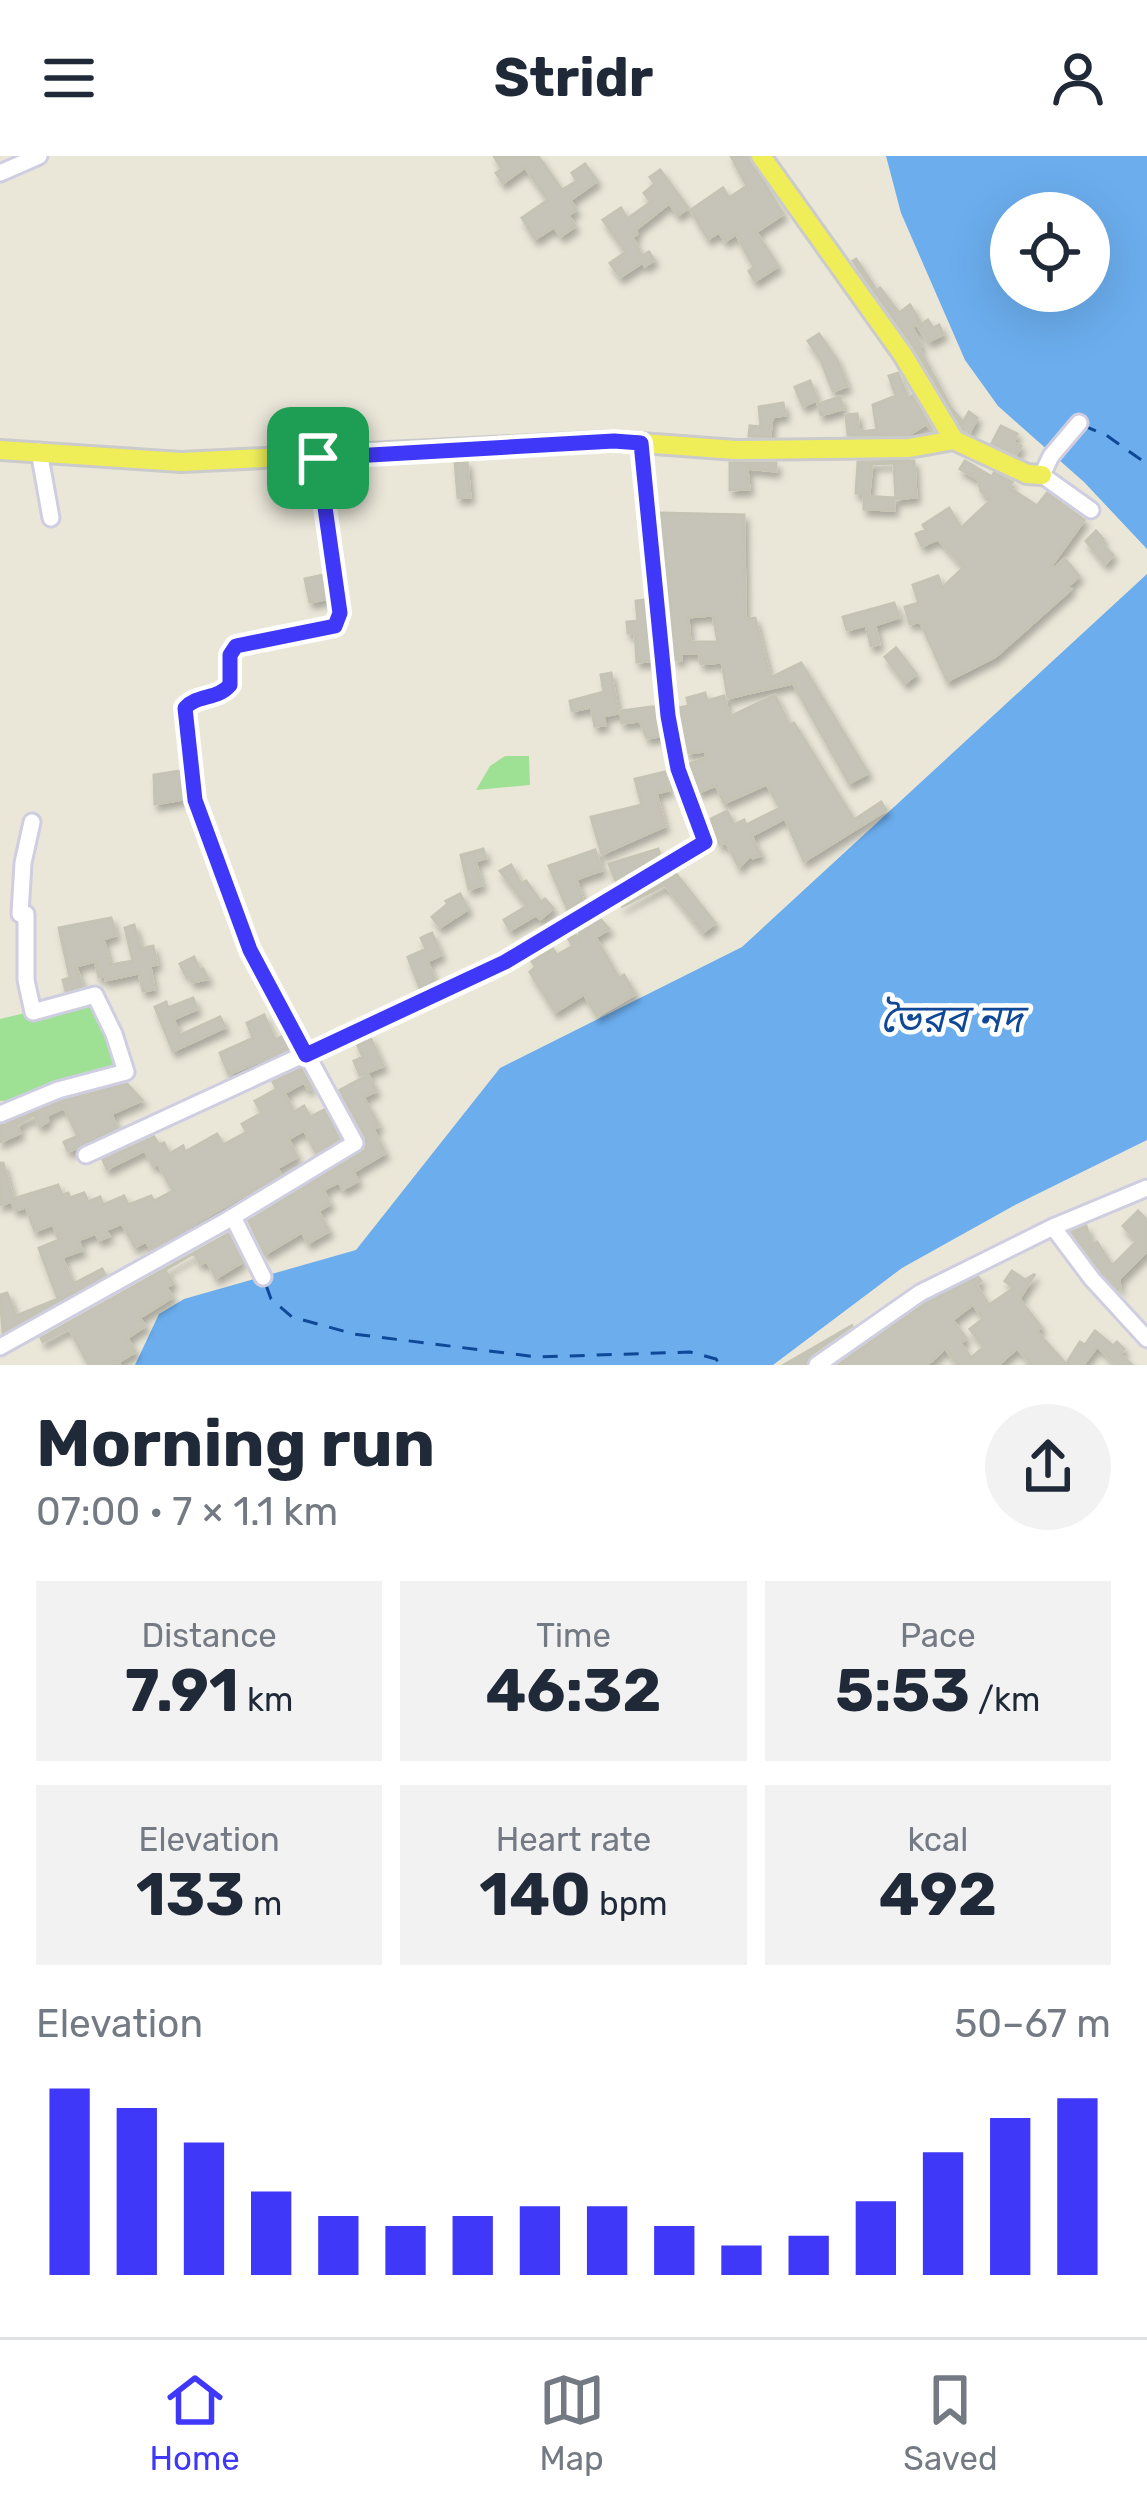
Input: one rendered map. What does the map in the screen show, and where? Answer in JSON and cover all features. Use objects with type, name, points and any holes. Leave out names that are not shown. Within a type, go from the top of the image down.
[{"type":"main road","points":[[761,156],[903,355],[954,440],[1027,474],[1042,475]]},
{"type":"main road","points":[[0,450],[181,462],[641,443],[736,450],[909,448],[954,440]]},
{"type":"street","points":[[0,172],[39,156]]},
{"type":"street","points":[[1079,423],[1051,456],[1042,475],[1091,510]]},
{"type":"street","points":[[86,1155],[505,962],[705,842],[682,782],[668,716],[641,443]]},
{"type":"street","points":[[39,452],[51,518]]},
{"type":"street","points":[[0,1347],[355,1143],[250,950],[195,800],[185,708],[194,698],[224,692],[230,685],[230,655],[236,646],[335,626],[340,613],[318,458]]},
{"type":"street","points":[[0,1114],[58,1090],[125,1072],[95,995],[33,1012],[26,980],[26,914],[20,914],[23,863],[32,822]]},
{"type":"street","points":[[817,1365],[920,1293],[1053,1227],[1147,1188]]},
{"type":"street","points":[[233,1217],[263,1276]]},
{"type":"street","points":[[1053,1227],[1092,1280],[1147,1339]]},
{"type":"green space","points":[[505,756],[529,756],[530,785],[476,790],[490,766]]},
{"type":"green space","points":[[95,996],[124,1072],[0,1101],[0,1019]]},
{"type":"water","points":[[886,156],[1147,156],[1147,549],[1084,482],[998,406],[965,360],[901,213]]},
{"type":"water","name":"ভৈরব নদ","points":[[1147,574],[1147,1140],[902,1268],[773,1365],[135,1365],[159,1314],[184,1299],[356,1250],[500,1068],[742,947]]},
{"type":"building","points":[[494,156],[538,156],[562,190],[577,181],[572,173],[585,164],[597,181],[570,200],[576,210],[568,215],[575,226],[561,236],[554,227],[535,239],[522,218],[548,200],[525,167],[503,183]]},
{"type":"building","points":[[731,156],[748,156],[783,214],[756,232],[778,266],[755,281],[749,271],[754,267],[736,234],[725,241],[719,232],[708,239],[691,210],[723,188],[729,198],[747,186]]},
{"type":"building","points":[[660,170],[688,208],[678,215],[669,203],[635,230],[632,237],[642,256],[649,252],[654,260],[620,277],[610,263],[626,252],[603,220],[621,208],[627,219],[651,202],[644,193],[655,184],[650,177]]},
{"type":"building","points":[[853,261],[899,313],[910,305],[920,322],[912,327],[918,347],[951,408],[963,422],[969,412],[977,418],[970,432],[963,429],[914,347]]},
{"type":"building","points":[[928,320],[933,328],[939,325],[943,334],[929,341],[918,327]]},
{"type":"building","points":[[819,334],[847,386],[833,391],[808,341]]},
{"type":"building","points":[[898,373],[908,398],[912,396],[932,430],[926,424],[908,435],[848,435],[846,415],[857,414],[859,432],[877,430],[873,405],[896,396],[889,376]]},
{"type":"building","points":[[810,381],[817,400],[803,406],[795,387]]},
{"type":"building","points":[[840,397],[843,409],[821,415],[818,404]]},
{"type":"building","points":[[783,403],[785,415],[772,417],[770,436],[749,436],[750,426],[761,427],[759,407]]},
{"type":"building","points":[[1001,426],[1017,434],[1013,442],[1021,446],[1016,454],[992,443]]},
{"type":"building","points":[[914,461],[916,497],[896,499],[894,463],[872,464],[869,494],[856,493],[858,462]]},
{"type":"building","points":[[965,461],[1012,482],[1008,487],[1037,506],[1047,493],[1084,520],[1051,566],[1054,569],[1065,559],[1079,576],[1068,586],[1071,589],[996,656],[947,681],[920,621],[910,624],[905,607],[919,603],[913,585],[938,576],[942,588],[964,567],[938,539],[922,546],[916,534],[926,530],[923,525],[949,508],[961,528],[992,499],[981,491],[978,479],[960,469]]},
{"type":"building","points":[[455,462],[467,462],[470,497],[458,498]]},
{"type":"building","points":[[730,463],[776,463],[776,471],[747,468],[749,489],[730,490]]},
{"type":"building","points":[[864,496],[894,498],[894,510],[864,509]]},
{"type":"building","points":[[661,513],[744,515],[745,619],[755,618],[769,673],[772,677],[801,663],[868,773],[849,783],[793,683],[728,698],[722,662],[701,664],[699,653],[681,653],[681,660],[675,660]],"holes":[[[713,615],[718,642],[690,642],[688,617]]]},
{"type":"building","points":[[1096,531],[1113,555],[1105,564],[1086,541]]},
{"type":"building","points":[[323,575],[326,599],[310,602],[305,579]]},
{"type":"building","points":[[645,600],[651,661],[637,662],[635,633],[628,633],[627,622],[638,621],[636,601]]},
{"type":"building","points":[[894,603],[899,617],[875,625],[879,644],[871,646],[866,625],[847,630],[843,617]]},
{"type":"building","points":[[896,648],[916,674],[905,683],[885,657]]},
{"type":"building","points":[[611,673],[618,713],[603,716],[605,725],[595,726],[591,707],[572,711],[570,701],[604,692],[601,675]]},
{"type":"building","points":[[705,693],[707,701],[724,696],[729,717],[775,695],[789,725],[794,723],[854,820],[881,802],[886,810],[804,861],[785,818],[751,836],[761,855],[751,855],[739,867],[726,842],[720,845],[711,819],[727,811],[734,825],[744,820],[746,825],[780,808],[767,784],[724,803],[716,785],[699,792],[689,764],[707,758],[705,751],[687,753],[679,708],[689,706],[687,698]]},
{"type":"building","points":[[655,707],[660,736],[647,738],[640,721],[622,723],[621,711]]},
{"type":"building","points":[[180,771],[183,799],[155,804],[154,775]]},
{"type":"building","points":[[665,772],[669,790],[656,793],[665,826],[602,854],[591,817],[642,805],[635,779]]},
{"type":"building","points":[[483,849],[486,858],[475,861],[482,885],[469,889],[461,855]]},
{"type":"building","points":[[658,849],[660,855],[616,881],[609,864]]},
{"type":"building","points":[[595,850],[602,870],[576,879],[583,901],[568,910],[549,866]]},
{"type":"building","points":[[511,865],[521,884],[526,881],[541,902],[545,899],[553,908],[540,919],[536,915],[510,930],[504,920],[527,906],[500,871]]},
{"type":"building","points":[[676,874],[715,923],[703,932],[665,885],[621,907]]},
{"type":"building","points":[[460,894],[468,909],[440,927],[432,917]]},
{"type":"building","points":[[111,918],[116,935],[103,939],[110,965],[133,961],[125,928],[134,925],[141,949],[153,946],[154,989],[143,991],[139,973],[106,980],[105,975],[99,977],[95,961],[76,966],[82,986],[66,991],[63,980],[70,978],[59,928]]},
{"type":"building","points":[[600,919],[609,929],[595,937],[619,978],[624,975],[635,994],[597,1016],[584,994],[555,1012],[530,972],[536,967],[531,960],[552,948],[557,955],[573,946],[568,938],[575,934],[580,941],[579,931]]},
{"type":"building","points":[[432,933],[441,955],[427,961],[435,981],[420,988],[408,957],[426,949],[421,938]]},
{"type":"building","points":[[194,957],[208,979],[192,982],[185,974],[180,964]]},
{"type":"building","points":[[193,998],[197,1009],[173,1019],[180,1035],[220,1017],[225,1027],[173,1051],[155,1007],[166,1002],[168,1008]]},
{"type":"building","points":[[264,1015],[275,1040],[283,1036],[290,1048],[229,1074],[220,1053],[253,1038],[247,1023]]},
{"type":"building","points":[[370,1037],[383,1066],[360,1075],[354,1061],[363,1057],[357,1044]]},
{"type":"building","points":[[301,1069],[311,1088],[304,1082],[284,1093],[294,1112],[304,1106],[310,1117],[324,1110],[339,1139],[316,1152],[304,1130],[288,1139],[297,1157],[277,1168],[281,1174],[151,1249],[146,1241],[135,1247],[122,1223],[105,1230],[109,1236],[99,1240],[96,1233],[78,1240],[82,1250],[62,1257],[71,1280],[75,1283],[102,1269],[105,1275],[3,1332],[0,1295],[7,1293],[16,1316],[58,1299],[39,1248],[59,1240],[53,1224],[35,1231],[26,1207],[15,1210],[12,1201],[0,1205],[0,1163],[13,1199],[58,1185],[62,1195],[68,1193],[70,1198],[84,1193],[88,1202],[100,1197],[103,1205],[124,1196],[128,1205],[151,1196],[154,1201],[173,1191],[145,1150],[107,1169],[103,1160],[154,1137],[169,1154],[183,1146],[185,1152],[217,1134],[223,1145],[247,1132],[242,1124],[262,1113],[255,1101],[277,1089],[273,1082]]},
{"type":"building","points":[[368,1075],[376,1091],[363,1097],[379,1126],[373,1129],[385,1153],[353,1172],[358,1181],[343,1189],[339,1182],[323,1190],[330,1204],[318,1211],[329,1231],[308,1243],[302,1232],[265,1254],[249,1221],[365,1150],[366,1137],[340,1090]]},
{"type":"building","points":[[127,1084],[142,1100],[111,1114],[117,1128],[77,1148],[68,1151],[64,1142],[78,1136],[64,1107],[46,1116],[48,1121],[40,1126],[34,1115],[17,1125],[20,1133],[0,1142],[0,1126],[62,1101]]},
{"type":"building","points":[[1138,1211],[1147,1220],[1147,1251],[1119,1279],[1120,1288],[1072,1232],[1086,1226],[1092,1245],[1097,1242],[1112,1266],[1137,1241],[1123,1226]]},
{"type":"building","points":[[228,1234],[242,1262],[216,1278],[207,1261],[200,1264],[194,1253],[165,1270],[173,1283],[166,1287],[172,1297],[139,1318],[145,1326],[127,1338],[135,1352],[120,1365],[89,1365],[69,1328],[43,1342],[41,1338]]},
{"type":"building","points":[[1012,1271],[1025,1280],[1035,1274],[1019,1299],[1041,1327],[1036,1331],[1066,1364],[1080,1342],[1085,1345],[1095,1331],[1113,1346],[1117,1342],[1124,1349],[1120,1354],[1132,1365],[1117,1365],[1097,1346],[1083,1365],[1032,1365],[1017,1348],[998,1365],[958,1365],[945,1348],[927,1365],[838,1365],[926,1303],[978,1277],[981,1281],[976,1285],[989,1305],[1014,1288],[1005,1281]],"holes":[[[973,1304],[983,1319],[970,1329],[984,1347],[971,1358],[960,1343],[966,1338],[952,1320]]]},
{"type":"building","points":[[853,1325],[810,1355],[805,1365],[784,1365]]},
{"type":"ferry route","points":[[1082,425],[1106,435],[1147,464]]},
{"type":"ferry route","points":[[266,1285],[271,1299],[292,1317],[354,1334],[537,1357],[690,1352],[716,1359],[720,1365]]},
{"type":"route","points":[[641,443],[668,716],[678,769],[705,842],[505,962],[306,1055],[250,950],[195,800],[185,708],[194,698],[212,697],[230,685],[230,655],[236,646],[335,626],[340,613],[318,458],[450,448],[641,443]]}]
